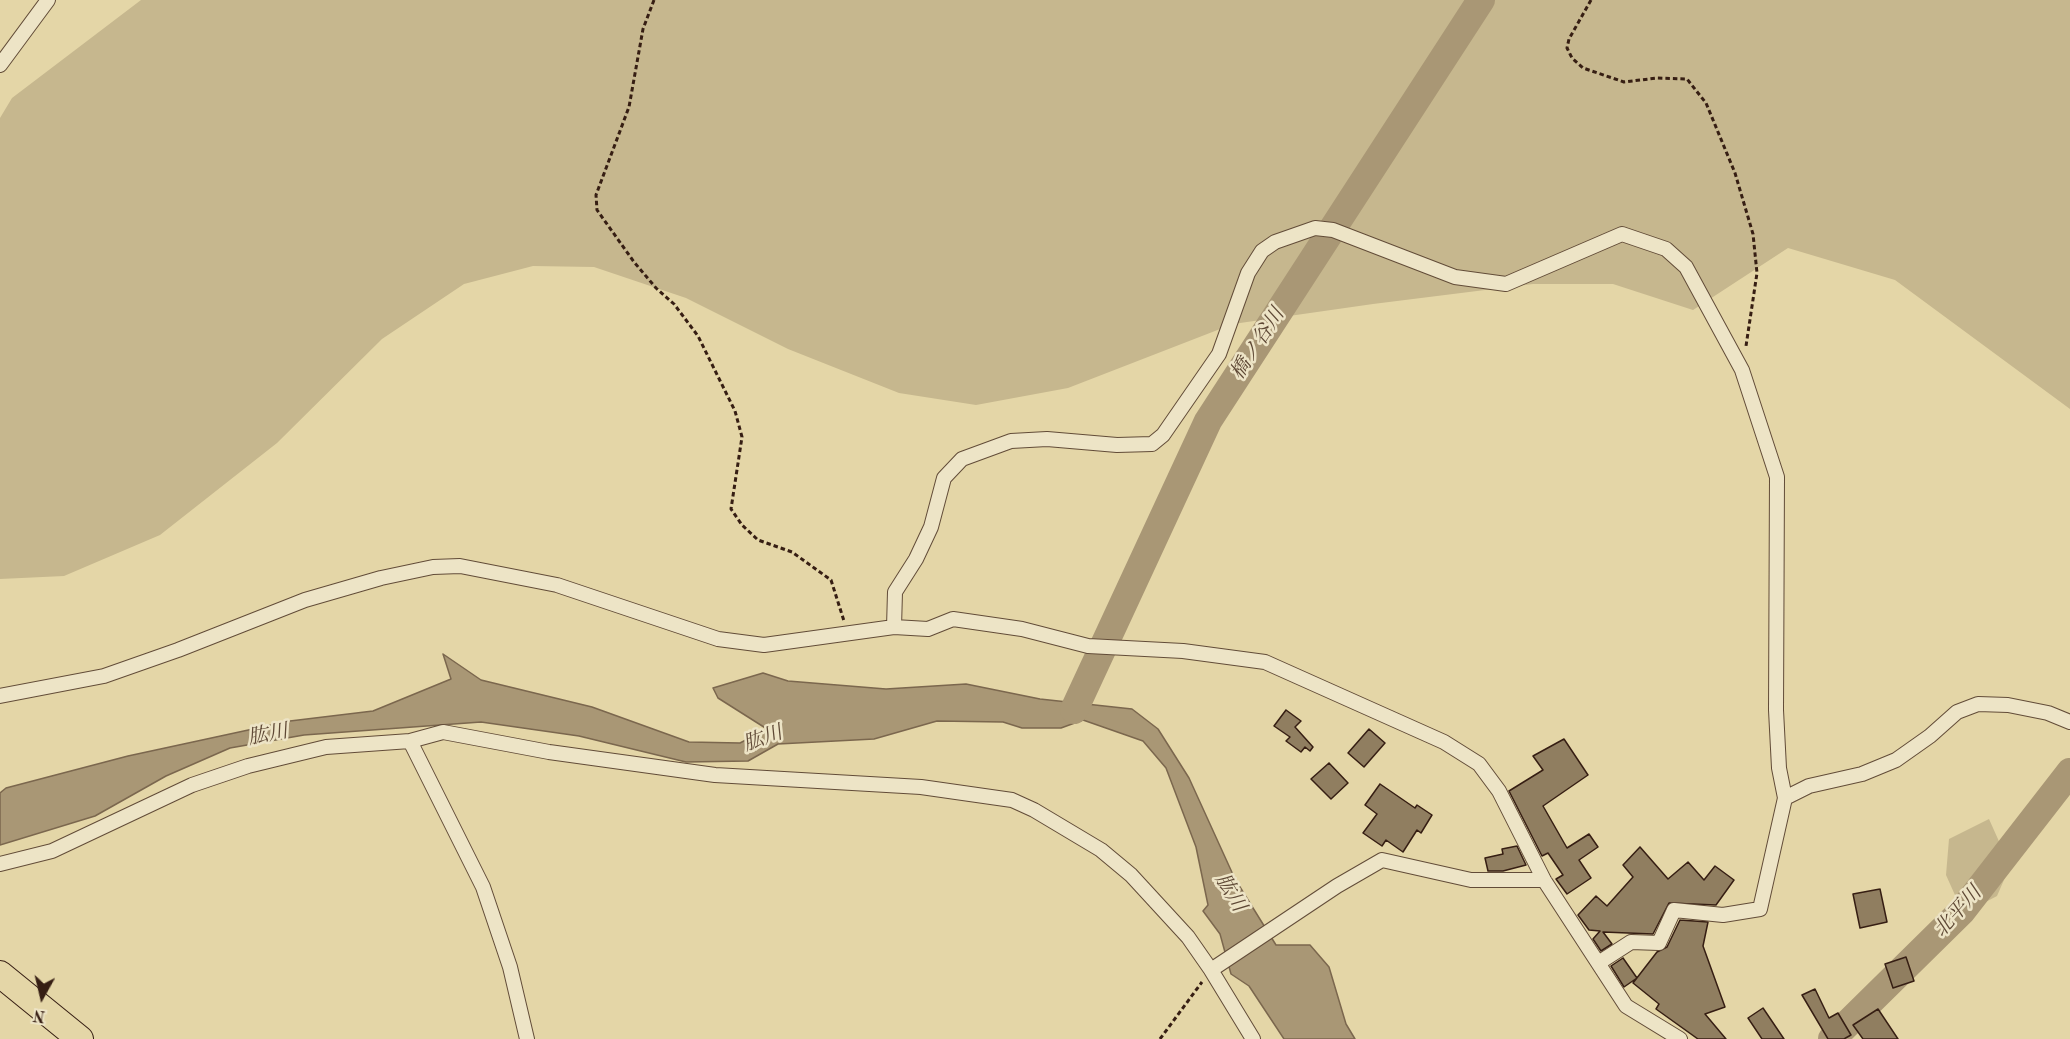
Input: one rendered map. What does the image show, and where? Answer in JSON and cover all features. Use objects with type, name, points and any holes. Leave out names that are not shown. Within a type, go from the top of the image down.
[{"type":"highway","points":[[0,974],[80,1039]]},
{"type":"street","points":[[0,65],[48,0]]},
{"type":"street","points":[[894,627],[895,592],[916,559],[931,527],[944,478],[962,459],[1011,441],[1047,439],[1116,445],[1152,444],[1162,435],[1219,354],[1248,273],[1262,251],[1275,242],[1315,228],[1333,230],[1376,244],[1455,277],[1506,284],[1622,234],[1666,249],[1686,267],[1743,370],[1777,477],[1776,710],[1779,768],[1785,798],[1760,909],[1723,915],[1674,910],[1659,943],[1631,942],[1600,963]]},
{"type":"street","points":[[0,696],[104,676],[178,650],[304,600],[381,578],[433,567],[460,567],[557,585],[718,639],[764,645],[894,627],[928,629],[953,619],[1022,629],[1088,646],[1195,653],[1265,662],[1444,742],[1479,764],[1498,791],[1544,880],[1626,1006],[1680,1039]]},
{"type":"street","points":[[1785,798],[1809,786],[1862,774],[1896,760],[1930,736],[1957,712],[1978,704],[2008,705],[2038,711],[2070,722]]},
{"type":"street","points":[[0,864],[52,851],[192,785],[248,766],[326,747],[410,741],[443,732],[549,752],[715,775],[921,787],[1011,800],[1042,814],[1101,850],[1131,875],[1216,966],[1253,1039]]},
{"type":"street","points":[[410,741],[483,887],[510,967],[527,1039]]},
{"type":"street","points":[[1216,966],[1337,886],[1382,860],[1471,880],[1544,880]]},
{"type":"path","points":[[654,0],[643,29],[629,107],[596,195],[597,210],[634,262],[656,288],[674,304],[698,336],[735,411],[742,438],[731,509],[742,525],[758,540],[792,552],[831,580],[848,634]]},
{"type":"path","points":[[1591,0],[1569,39],[1568,48],[1572,58],[1583,68],[1624,82],[1657,78],[1687,79],[1706,103],[1731,163],[1753,234],[1757,273],[1743,370]]},
{"type":"path","points":[[1161,1039],[1216,966]]},
{"type":"shaded area","points":[[141,0],[2070,0],[2070,409],[1895,280],[1788,248],[1693,310],[1613,284],[1533,284],[1373,304],[1233,324],[1068,388],[976,405],[899,393],[788,349],[686,298],[594,267],[533,266],[464,284],[382,339],[277,443],[160,535],[64,576],[0,579],[0,118],[12,98]]},
{"type":"shaded area","points":[[1989,819],[2010,866],[1997,896],[1978,906],[1959,904],[1946,875],[1949,839]]},
{"type":"water","name":"肱川","points":[[443,654],[481,680],[592,707],[689,742],[740,743],[767,729],[718,698],[713,688],[763,673],[788,681],[886,689],[966,684],[1040,699],[1132,709],[1158,729],[1189,778],[1235,879],[1276,945],[1310,945],[1329,967],[1346,1024],[1355,1039],[1284,1039],[1249,986],[1231,974],[1220,934],[1203,911],[1208,905],[1196,847],[1166,768],[1143,741],[1083,720],[1061,728],[1022,728],[1003,722],[937,721],[874,739],[778,744],[748,761],[686,762],[579,736],[481,722],[304,735],[230,748],[166,776],[95,816],[0,845],[0,793],[6,788],[128,756],[290,721],[373,711],[451,679]]},
{"type":"building","points":[[1286,710],[1301,721],[1295,727],[1313,747],[1310,751],[1305,747],[1301,752],[1286,741],[1290,737],[1274,726]]},
{"type":"building","points":[[1369,729],[1385,743],[1364,767],[1348,753]]},
{"type":"building","points":[[1564,739],[1588,775],[1543,806],[1567,848],[1589,834],[1598,847],[1579,860],[1591,878],[1567,894],[1556,879],[1563,875],[1548,853],[1542,856],[1509,791],[1543,770],[1533,756]]},
{"type":"building","points":[[1329,763],[1348,783],[1331,799],[1311,779]]},
{"type":"building","points":[[1380,784],[1415,808],[1417,805],[1432,815],[1421,833],[1417,830],[1403,852],[1386,840],[1382,846],[1363,833],[1377,814],[1365,805]]},
{"type":"building","points":[[1517,846],[1526,865],[1503,871],[1488,871],[1485,858],[1503,854],[1502,849]]},
{"type":"building","points":[[1640,847],[1668,879],[1688,862],[1704,880],[1715,866],[1734,880],[1716,905],[1669,903],[1653,934],[1603,932],[1612,944],[1601,951],[1593,939],[1600,931],[1589,930],[1578,915],[1596,896],[1607,906],[1633,877],[1623,865]]},
{"type":"building","points":[[1880,889],[1887,922],[1860,928],[1853,894]]},
{"type":"building","points":[[1680,920],[1708,922],[1703,946],[1725,1007],[1705,1014],[1726,1039],[1698,1039],[1656,1009],[1659,1004],[1633,983],[1657,952],[1667,947]]},
{"type":"building","points":[[1906,957],[1914,981],[1893,988],[1885,964]]},
{"type":"building","points":[[1623,958],[1637,978],[1624,987],[1611,966]]},
{"type":"building","points":[[1815,989],[1829,1018],[1838,1013],[1851,1035],[1844,1039],[1828,1039],[1802,995]]},
{"type":"building","points":[[1763,1008],[1784,1039],[1762,1039],[1748,1018]]},
{"type":"building","points":[[1878,1009],[1898,1039],[1863,1039],[1853,1025]]},
{"type":"waterway","name":"橋ノ谷川","points":[[1074,710],[1208,421],[1481,0]]},
{"type":"waterway","name":"北平川","points":[[1832,1039],[1962,911],[2070,772]]}]
